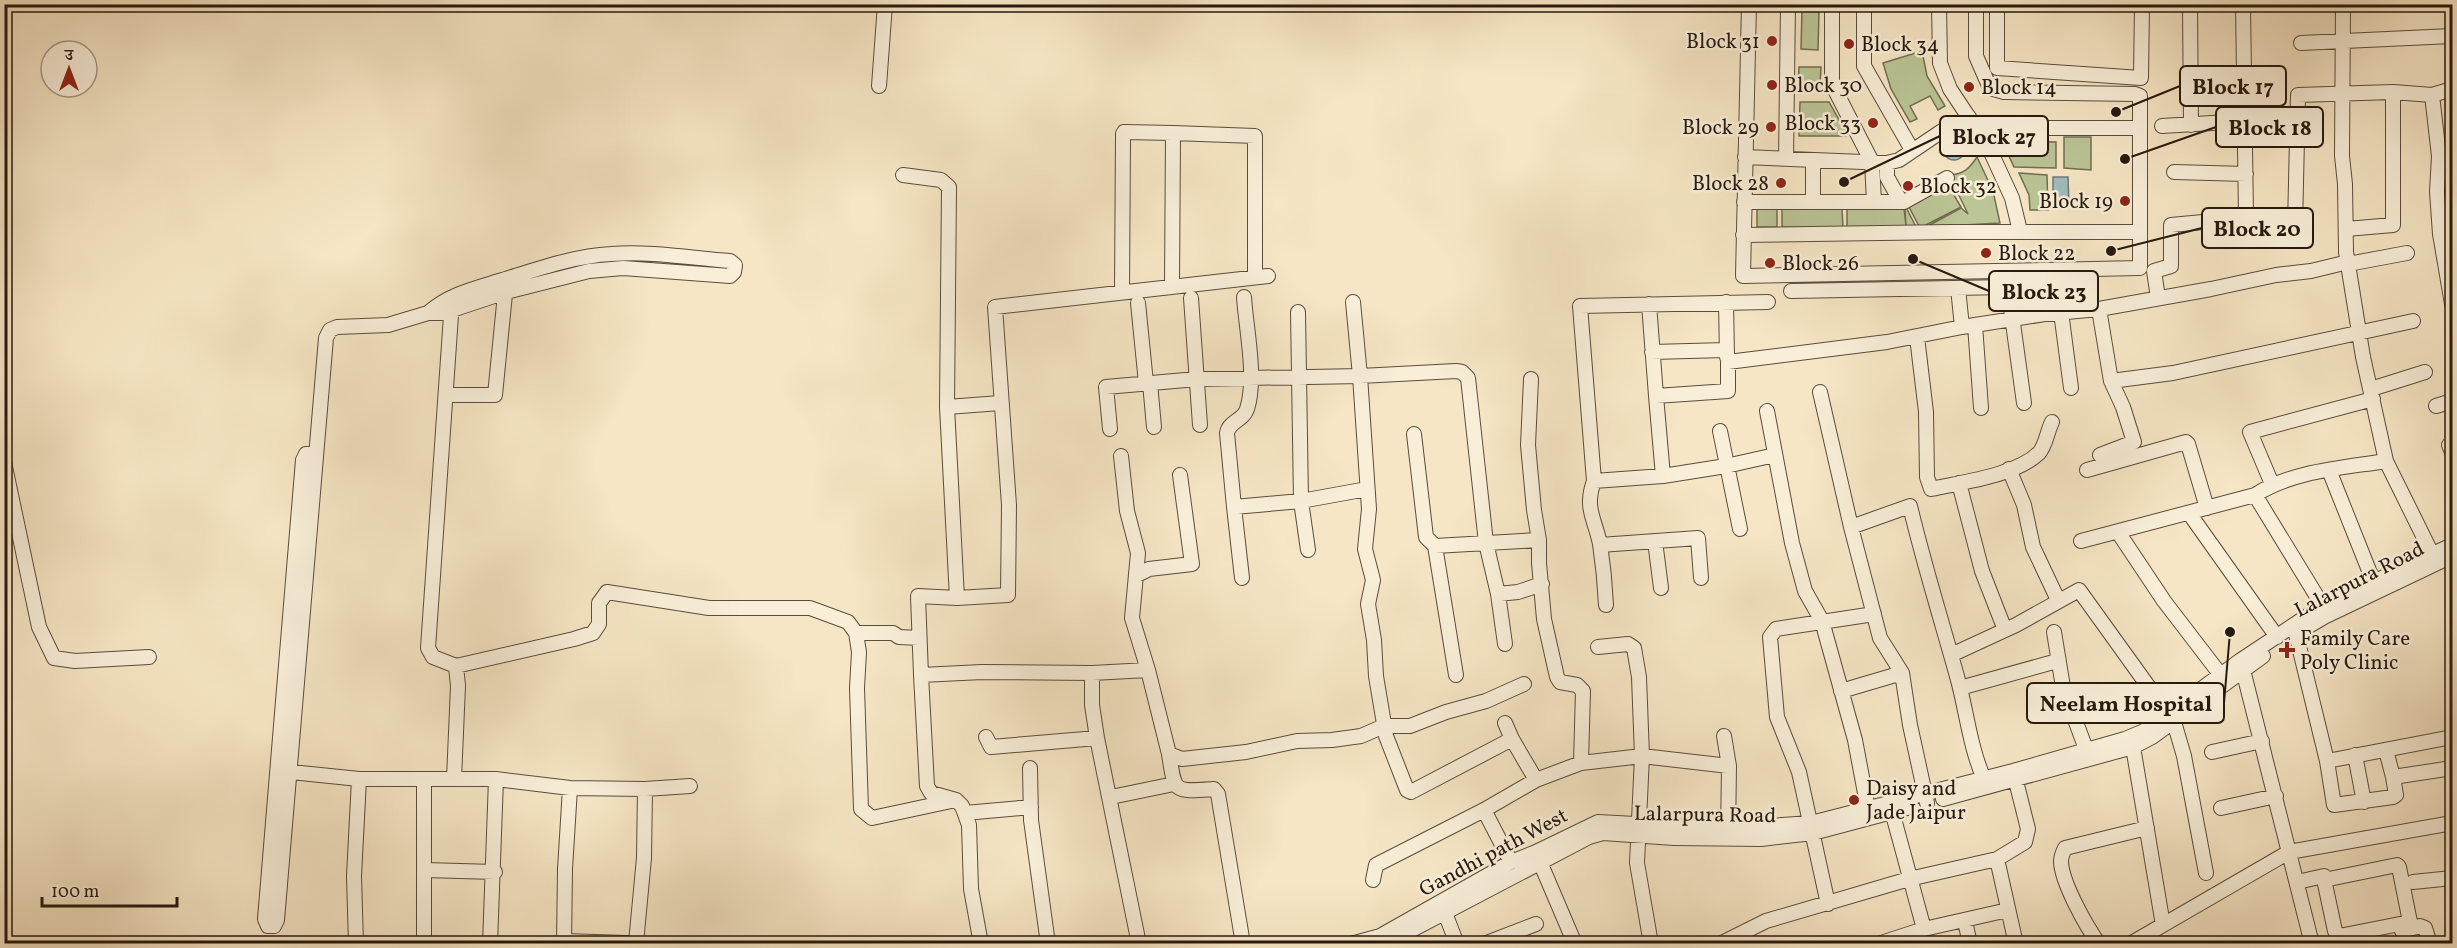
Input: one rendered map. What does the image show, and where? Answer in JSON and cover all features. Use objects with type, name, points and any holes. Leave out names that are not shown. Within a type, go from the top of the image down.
[{"type":"street","points":[[879,86],[885,4]]},
{"type":"street","points":[[1749,4],[1743,276],[2140,268],[2140,96],[2136,94],[2004,92],[1990,88],[1976,56],[1976,4]]},
{"type":"street","points":[[1786,159],[1788,4]]},
{"type":"street","points":[[1833,4],[1832,84],[1872,162],[1874,202]]},
{"type":"street","points":[[1846,4],[1864,5],[1864,66],[1912,150]]},
{"type":"street","points":[[1939,4],[1940,63],[1950,89],[1985,142],[2012,198],[2020,231]]},
{"type":"street","points":[[1997,4],[1997,68],[2140,78],[2142,4]]},
{"type":"street","points":[[2190,4],[2191,124]]},
{"type":"street","points":[[2158,298],[2154,271],[2171,266],[2171,225],[2246,218],[2243,4]]},
{"type":"street","points":[[2343,4],[2342,156],[2348,263],[2386,460],[2434,559]]},
{"type":"street","points":[[2301,43],[2452,36]]},
{"type":"street","points":[[2295,226],[2298,95],[2393,92],[2432,95],[2452,89]]},
{"type":"street","points":[[2346,229],[2393,225],[2393,92]]},
{"type":"street","points":[[2432,95],[2439,156],[2437,192],[2440,234],[2449,260],[2452,304]]},
{"type":"street","points":[[1745,157],[1887,163],[1899,160],[1969,117]]},
{"type":"street","points":[[2162,126],[2245,121]]},
{"type":"street","points":[[1985,142],[1996,132],[2015,128],[2140,128]]},
{"type":"street","points":[[981,944],[971,889],[969,825],[962,806],[956,800],[937,796],[931,793],[927,786],[918,596],[957,598],[1008,595],[1009,505],[995,307],[1262,277],[1255,136],[1124,132],[1122,291]]},
{"type":"street","points":[[1172,286],[1173,133]]},
{"type":"street","points":[[1813,160],[1813,202]]},
{"type":"street","points":[[1887,163],[1887,177],[1901,202]]},
{"type":"street","points":[[2174,172],[2246,174]]},
{"type":"street","points":[[903,175],[940,180],[949,187],[947,407],[957,598]]},
{"type":"street","points":[[1744,202],[1901,202],[1947,178]]},
{"type":"street","points":[[1743,235],[2020,231],[2140,232]]},
{"type":"street","points":[[285,773],[264,921],[268,926],[274,926],[277,920],[292,660],[306,502],[304,457],[310,454],[315,460],[326,338],[330,330],[337,327],[388,326],[506,285],[624,253],[730,261],[735,266],[730,276],[583,265]]},
{"type":"street","points":[[1652,352],[1727,356],[1917,337],[2014,318],[2099,309],[2276,275],[2311,271],[2408,253]]},
{"type":"street","points":[[2053,281],[2061,312],[2071,388]]},
{"type":"street","points":[[446,395],[495,395],[506,285]]},
{"type":"street","points":[[1791,291],[2008,287],[2024,403]]},
{"type":"street","points":[[1958,288],[1969,326],[1981,408]]},
{"type":"street","points":[[1242,578],[1227,434],[1230,425],[1245,414],[1247,409],[1250,377],[1244,297]]},
{"type":"street","points":[[1191,298],[1200,424]]},
{"type":"street","points":[[1353,302],[1369,508],[1365,549],[1373,580],[1368,604],[1384,726],[1394,762],[1407,790],[1411,792],[1512,739]]},
{"type":"street","points":[[1656,396],[1728,391],[1726,302]]},
{"type":"street","points":[[1606,605],[1600,544],[1591,516],[1589,496],[1594,481],[1580,306],[1768,302]]},
{"type":"street","points":[[452,303],[428,648],[433,657],[456,666],[593,633],[599,624],[599,603],[607,592],[709,608],[810,608],[848,622],[856,633],[859,652],[857,688],[861,809],[872,818],[956,800]]},
{"type":"street","points":[[1138,303],[1154,427]]},
{"type":"street","points":[[1649,304],[1663,476]]},
{"type":"street","points":[[2099,309],[2111,381],[2123,406],[2134,442],[2100,455]]},
{"type":"street","points":[[1298,312],[1301,501],[1308,550]]},
{"type":"street","points":[[2111,381],[2173,373],[2413,321]]},
{"type":"street","points":[[1917,337],[1926,412],[1927,477],[1931,489],[1987,477],[2009,469],[2039,453],[2052,422]]},
{"type":"street","points":[[1110,429],[1106,387],[1250,377],[1360,376],[1456,371],[1466,375],[1486,543],[1498,594],[1505,644]]},
{"type":"street","points":[[2272,484],[2250,432],[2372,394],[2425,372]]},
{"type":"street","points":[[1531,379],[1528,445],[1539,540],[1544,620],[1557,677],[1560,682],[1577,685],[1583,691],[1581,763]]},
{"type":"street","points":[[1821,392],[1851,526],[1880,638],[1902,673],[1910,725],[1926,799]]},
{"type":"street","points":[[2436,406],[2452,401]]},
{"type":"street","points":[[947,407],[1000,403]]},
{"type":"street","points":[[1767,411],[1785,512],[1805,591],[1822,621],[1855,740],[1868,809]]},
{"type":"street","points":[[1720,431],[1740,529]]},
{"type":"street","points":[[1414,434],[1426,537],[1435,546],[1456,675]]},
{"type":"street","points":[[2087,470],[2186,442],[2207,508]]},
{"type":"street","points":[[1594,481],[1663,476],[1776,455]]},
{"type":"street","points":[[1121,456],[1127,511],[1138,553],[1132,618],[1148,670],[1169,753],[1174,784],[1185,792],[1214,789],[1218,794],[1243,944]]},
{"type":"street","points":[[2081,541],[2255,495],[2272,484],[2329,470],[2386,460]]},
{"type":"street","points":[[4,462],[39,627],[54,658],[75,661],[149,657]]},
{"type":"street","points":[[2009,469],[2024,505],[2033,547],[2058,600]]},
{"type":"street","points":[[2329,470],[2375,586]]},
{"type":"street","points":[[1137,575],[1149,569],[1192,564],[1180,476]]},
{"type":"street","points":[[1959,483],[1982,571],[2005,630]]},
{"type":"street","points":[[1234,507],[1301,501],[1367,489]]},
{"type":"street","points":[[2255,495],[2326,610]]},
{"type":"street","points":[[1851,526],[1910,506],[1922,558],[1960,688],[1974,758],[1984,779]]},
{"type":"street","points":[[2189,513],[2277,637]]},
{"type":"street","points":[[2118,532],[2164,601],[2220,674]]},
{"type":"street","points":[[1600,544],[1698,538],[1701,578]]},
{"type":"street","points":[[1435,546],[1539,540]]},
{"type":"street","points":[[1655,542],[1661,588]]},
{"type":"street","points":[[1720,944],[1766,921],[1909,879],[1997,859],[2025,842],[2028,829],[2015,776],[2144,731],[2172,717],[2220,674],[2242,665],[2277,637],[2326,610],[2434,559],[2452,545]]},
{"type":"street","name":"Lalarpura Road","points":[[2434,559],[2452,556]]},
{"type":"street","points":[[1498,594],[1518,592],[1542,585]]},
{"type":"street","points":[[1951,655],[2005,630],[2079,590],[2172,717],[2184,756],[2206,873]]},
{"type":"street","name":"Lalarpura Road","points":[[1926,799],[2133,747],[2242,665],[2296,634],[2326,610]]},
{"type":"street","points":[[1828,904],[1799,772],[1777,717],[1770,637],[1776,629],[1874,614]]},
{"type":"street","points":[[2054,632],[2063,687],[2087,752]]},
{"type":"street","points":[[856,633],[893,633],[899,637],[919,638]]},
{"type":"street","points":[[2296,634],[2327,761],[2334,805],[2364,802],[2396,795],[2386,750]]},
{"type":"street","points":[[1598,648],[1628,644],[1634,648],[1640,689],[1642,756],[1637,863],[1651,944]]},
{"type":"street","points":[[1960,688],[2057,661]]},
{"type":"street","points":[[2242,665],[2312,944]]},
{"type":"street","points":[[454,779],[458,686],[456,666]]},
{"type":"street","points":[[921,675],[1148,670]]},
{"type":"street","points":[[1092,673],[1092,705],[1097,738],[1111,797],[1139,944]]},
{"type":"street","points":[[1841,691],[1902,673]]},
{"type":"street","points":[[1169,753],[1182,759],[1246,752],[1297,741],[1361,736],[1384,726],[1410,726],[1446,712],[1486,701],[1524,684]]},
{"type":"street","points":[[1505,723],[1536,780]]},
{"type":"street","points":[[1724,736],[1729,766],[1728,834]]},
{"type":"street","points":[[986,737],[991,747],[1097,738]]},
{"type":"street","points":[[2327,761],[2452,737]]},
{"type":"street","points":[[2212,752],[2262,741]]},
{"type":"street","points":[[2133,747],[2163,925]]},
{"type":"street","points":[[2355,755],[2364,802]]},
{"type":"street","points":[[1373,880],[1376,865],[1484,810],[1536,780],[1581,763],[1642,756],[1729,766]]},
{"type":"street","points":[[1030,768],[1031,807],[1048,944]]},
{"type":"street","points":[[2393,777],[2452,768]]},
{"type":"street","points":[[285,773],[359,779],[496,779],[570,788],[645,789],[690,786]]},
{"type":"street","name":"Gandhi path West","points":[[1351,944],[1380,936],[1443,908],[1510,862],[1598,822],[1639,829],[1728,834],[1812,828],[1868,809],[1891,808],[1926,799],[1984,779],[2015,776]]},
{"type":"street","points":[[356,944],[354,876],[359,779]]},
{"type":"street","points":[[424,779],[424,944]]},
{"type":"street","points":[[490,944],[495,872],[496,779]]},
{"type":"street","points":[[1111,797],[1174,784]]},
{"type":"street","points":[[570,788],[565,869],[564,942],[656,944]]},
{"type":"street","points":[[636,943],[644,858],[645,789]]},
{"type":"street","points":[[2221,808],[2276,796]]},
{"type":"street","points":[[964,813],[1031,807]]},
{"type":"street","points":[[1812,828],[1891,808],[1909,879],[1917,936]]},
{"type":"street","points":[[1484,810],[1510,862]]},
{"type":"street","points":[[2130,944],[2289,852],[2452,823]]},
{"type":"street","points":[[2099,944],[2075,904],[2061,863],[2061,856],[2065,848],[2146,828]]},
{"type":"street","name":"Lalarpura Road","points":[[1385,944],[1443,908],[1590,837],[1603,833],[1639,829]]},
{"type":"street","points":[[1997,859],[2016,944]]},
{"type":"street","points":[[1540,862],[1575,944]]},
{"type":"street","points":[[2298,886],[2324,880],[2397,865],[2410,921],[2336,935],[2324,880]]},
{"type":"street","points":[[425,870],[495,872]]},
{"type":"street","points":[[2413,882],[2452,878]]},
{"type":"street","points":[[1443,908],[1457,944]]},
{"type":"street","points":[[1878,944],[1917,936],[2008,910]]},
{"type":"street","points":[[1965,921],[1970,944]]},
{"type":"street","points":[[1484,944],[1536,924]]},
{"type":"street","points":[[2349,944],[2420,926],[2427,931],[2430,944]]},
{"type":"green space","points":[[1802,10],[1819,11],[1818,50],[1801,49]]},
{"type":"green space","points":[[1922,51],[1927,76],[1945,106],[1938,110],[1930,96],[1910,106],[1917,119],[1910,122],[1891,89],[1883,63]]},
{"type":"green space","points":[[1799,67],[1821,67],[1820,88],[1798,87]]},
{"type":"green space","points":[[1800,102],[1829,102],[1846,136],[1799,136]]},
{"type":"green space","points":[[2064,137],[2091,137],[2091,170],[2064,168]]},
{"type":"green space","points":[[2002,141],[2056,142],[2056,168],[2014,167]]},
{"type":"green space","points":[[1977,157],[1993,191],[2000,223],[1926,227],[1961,208],[1968,214],[1949,175],[1966,170]]},
{"type":"green space","points":[[2019,173],[2047,175],[2048,210],[2030,210],[2029,195]]},
{"type":"green space","points":[[1948,185],[1961,207],[1920,228],[1909,207]]},
{"type":"green space","points":[[1847,208],[1904,209],[1906,226],[1905,209],[1907,209],[1916,227],[1847,227]]},
{"type":"green space","points":[[1757,209],[1777,209],[1777,227],[1757,227]]},
{"type":"green space","points":[[1782,209],[1842,209],[1843,228],[1782,227]]},
{"type":"water","points":[[1954,138],[1964,145],[1965,149],[1958,159],[1954,160],[1944,153],[1943,149],[1950,139]]},
{"type":"water","points":[[2053,177],[2068,177],[2069,206],[2053,206]]},
{"type":"place","name":"Block 31","points":[[1772,41]]},
{"type":"place","name":"Block 34","points":[[1849,44]]},
{"type":"place","name":"Block 30","points":[[1772,85]]},
{"type":"place","name":"Block 14","points":[[1969,87]]},
{"type":"place","name":"Block 17","points":[[2116,112]]},
{"type":"place","name":"Block 33","points":[[1873,123]]},
{"type":"place","name":"Block 29","points":[[1771,127]]},
{"type":"place","name":"Block 18","points":[[2125,159]]},
{"type":"place","name":"Block 27","points":[[1844,182]]},
{"type":"place","name":"Block 28","points":[[1781,183]]},
{"type":"place","name":"Block 32","points":[[1908,186]]},
{"type":"place","name":"Block 19","points":[[2125,201]]},
{"type":"place","name":"Block 20","points":[[2111,251]]},
{"type":"place","name":"Block 22","points":[[1986,253]]},
{"type":"place","name":"Block 23","points":[[1913,259]]},
{"type":"place","name":"Block 26","points":[[1770,263]]},
{"type":"place","name":"Neelam Hospital","points":[[2230,632]]},
{"type":"place","name":"Family Care Poly Clinic","points":[[2287,650]]},
{"type":"place","name":"Daisy and Jade Jaipur","points":[[1854,800]]}]
